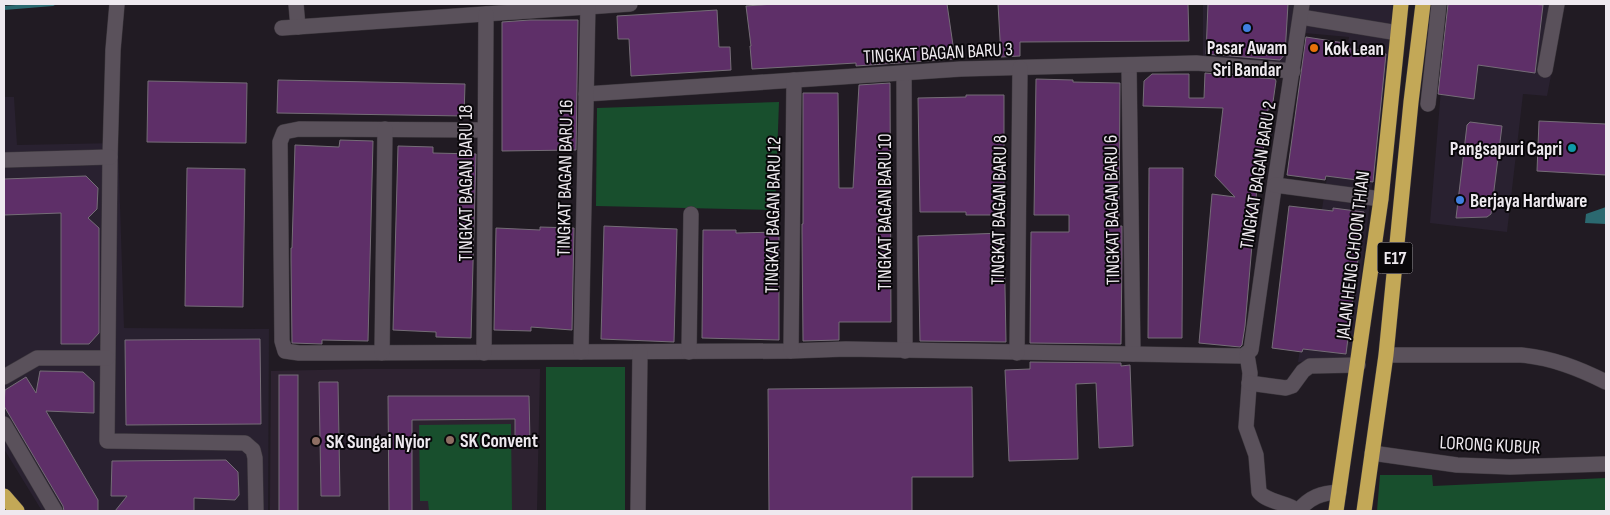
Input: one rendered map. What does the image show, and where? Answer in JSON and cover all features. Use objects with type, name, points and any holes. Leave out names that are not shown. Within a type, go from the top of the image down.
[{"type":"highway","name":"JALAN HENG CHOON THIAN","points":[[1336,511],[1380,199],[1401,4]]},
{"type":"highway","name":"E17","points":[[1364,511],[1386,355],[1411,102],[1423,4]]},
{"type":"highway","points":[[4,496],[17,511]]},
{"type":"highway","points":[[4,501],[10,511]]},
{"type":"street","points":[[117,4],[113,50],[110,157],[107,441],[245,443],[253,450],[255,458],[256,511]]},
{"type":"street","points":[[296,4],[298,27]]},
{"type":"street","points":[[282,28],[588,5],[630,4]]},
{"type":"street","points":[[1428,104],[1439,4]]},
{"type":"street","points":[[1544,70],[1557,4]]},
{"type":"street","name":"TINGKAT BAGAN BARU 16","points":[[581,352],[588,5]]},
{"type":"street","points":[[1302,10],[1398,32]]},
{"type":"street","name":"TINGKAT BAGAN BARU 2","points":[[1298,511],[1286,504],[1262,496],[1259,492],[1256,455],[1246,427],[1250,373],[1248,354],[1252,350],[1302,10]]},
{"type":"street","name":"TINGKAT BAGAN BARU 18","points":[[484,353],[486,14]]},
{"type":"street","name":"TINGKAT BAGAN BARU 3","points":[[586,94],[961,69],[1196,63],[1293,71]]},
{"type":"street","name":"TINGKAT BAGAN BARU 6","points":[[1129,65],[1133,354]]},
{"type":"street","name":"TINGKAT BAGAN BARU 8","points":[[1016,353],[1020,68]]},
{"type":"street","name":"TINGKAT BAGAN BARU 10","points":[[904,73],[905,351]]},
{"type":"street","name":"TINGKAT BAGAN BARU 12","points":[[791,351],[794,80]]},
{"type":"street","points":[[485,130],[299,129],[284,132],[280,142],[280,152],[282,341],[285,351],[299,353],[484,353],[846,349],[1244,356],[1248,354]]},
{"type":"street","points":[[382,353],[385,129]]},
{"type":"street","points":[[4,160],[110,157]]},
{"type":"street","points":[[1275,185],[1380,199]]},
{"type":"street","points":[[689,352],[691,214]]},
{"type":"street","points":[[638,511],[640,352]]},
{"type":"street","points":[[1386,355],[1521,355],[1543,357],[1561,362],[1606,382]]},
{"type":"street","points":[[4,377],[38,358],[108,358]]},
{"type":"street","points":[[1249,383],[1286,388],[1292,386],[1303,371],[1310,366],[1358,365]]},
{"type":"street","points":[[4,424],[55,511]]},
{"type":"street","name":"LORONG KUBUR","points":[[1372,454],[1456,465],[1510,467],[1597,466],[1606,464]]},
{"type":"street","points":[[1298,511],[1311,498],[1326,493],[1339,492]]},
{"type":"shaded area","points":[[1203,4],[1392,4],[1391,31],[1351,358],[1298,362],[1349,37],[1293,32],[1289,64],[1203,59]]},
{"type":"shaded area","points":[[1448,4],[1565,4],[1547,96],[1523,94],[1507,232],[1430,223]]},
{"type":"shaded area","points":[[4,97],[14,97],[17,145],[118,143],[124,328],[269,329],[268,511],[42,511],[4,449]]},
{"type":"shaded area","name":"SK Convent","points":[[540,369],[537,511],[270,511],[271,371]]},
{"type":"green space","points":[[779,102],[775,210],[596,206],[597,108]]},
{"type":"green space","points":[[546,367],[625,367],[625,511],[546,511]]},
{"type":"green space","points":[[511,424],[512,511],[429,511],[428,501],[420,501],[419,425]]},
{"type":"green space","points":[[1380,475],[1432,475],[1433,486],[1606,478],[1606,511],[1377,511]]},
{"type":"water","points":[[1606,207],[1606,224],[1585,223],[1586,214]]},
{"type":"building","points":[[774,4],[947,4],[955,59],[856,66],[856,63],[752,69],[746,6]]},
{"type":"building","points":[[998,4],[1188,4],[1189,41],[1020,42],[1020,56],[1001,57]]},
{"type":"building","name":"Pasar Awam Sri Bandar","points":[[1208,4],[1288,4],[1285,54],[1280,60],[1206,54]]},
{"type":"building","points":[[1448,4],[1543,5],[1535,73],[1478,65],[1474,99],[1438,94]]},
{"type":"building","points":[[717,10],[719,47],[730,47],[731,70],[631,76],[629,39],[618,39],[617,16]]},
{"type":"building","points":[[578,20],[576,150],[502,151],[502,22]]},
{"type":"building","points":[[1306,37],[1345,43],[1344,48],[1386,54],[1373,182],[1326,176],[1325,180],[1287,175]]},
{"type":"building","points":[[1205,73],[1275,79],[1276,81],[1272,109],[1268,109],[1259,187],[1257,187],[1245,326],[1240,347],[1199,343],[1212,194],[1235,197],[1215,176],[1223,108],[1143,106],[1144,81],[1152,74],[1189,74],[1189,98],[1204,98]]},
{"type":"building","points":[[1036,79],[1120,83],[1119,226],[1122,226],[1121,344],[1030,343],[1031,232],[1069,232],[1069,215],[1034,215]]},
{"type":"building","points":[[278,80],[465,84],[464,116],[277,113]]},
{"type":"building","points":[[148,81],[247,83],[246,143],[147,142]]},
{"type":"building","points":[[890,83],[891,322],[839,322],[839,340],[803,341],[803,93],[838,93],[839,188],[853,188],[859,85]]},
{"type":"building","points":[[966,95],[1004,95],[1004,215],[966,215],[966,212],[920,212],[918,98],[966,97]]},
{"type":"building","name":"Pangsapuri Capri","points":[[1539,121],[1606,124],[1606,175],[1537,171]]},
{"type":"building","points":[[1470,122],[1502,126],[1491,214],[1487,217],[1456,218],[1467,125]]},
{"type":"building","points":[[340,140],[373,141],[368,341],[322,340],[322,344],[292,343],[291,248],[295,145],[339,147]]},
{"type":"building","points":[[398,146],[433,147],[433,153],[476,154],[471,338],[436,337],[436,332],[393,330]]},
{"type":"building","points":[[187,168],[245,169],[243,307],[185,306]]},
{"type":"building","points":[[1149,168],[1183,168],[1182,338],[1148,338]]},
{"type":"building","points":[[86,176],[98,188],[97,209],[88,218],[99,228],[99,333],[89,344],[61,344],[61,213],[4,215],[4,179]]},
{"type":"building","points":[[1289,206],[1333,211],[1333,208],[1364,212],[1346,354],[1303,349],[1302,352],[1272,348]]},
{"type":"building","points":[[604,226],[677,229],[674,342],[601,339]]},
{"type":"building","points":[[540,227],[574,228],[572,330],[531,327],[531,331],[494,330],[496,228],[540,230]]},
{"type":"building","points":[[703,230],[736,230],[736,233],[779,232],[779,340],[702,338]]},
{"type":"building","points":[[1004,233],[1006,342],[920,341],[918,236]]},
{"type":"building","points":[[260,339],[261,424],[126,425],[125,340]]},
{"type":"building","points":[[1030,362],[1121,363],[1121,366],[1130,365],[1133,446],[1099,448],[1096,383],[1076,384],[1078,459],[1009,461],[1005,370],[1030,369]]},
{"type":"building","points":[[40,371],[83,372],[94,382],[94,413],[46,411],[98,500],[98,511],[64,511],[63,506],[4,406],[5,390],[26,377],[36,393]]},
{"type":"building","points":[[279,375],[298,375],[298,511],[279,511]]},
{"type":"building","points":[[319,382],[338,382],[340,496],[321,496]]},
{"type":"building","points":[[972,387],[973,477],[912,477],[912,511],[769,511],[768,389]]},
{"type":"building","points":[[388,396],[529,396],[530,441],[515,441],[515,419],[412,420],[412,511],[389,511]]},
{"type":"building","points":[[226,460],[238,472],[239,495],[235,500],[194,498],[194,511],[115,511],[127,496],[111,496],[112,461]]},
{"type":"waterway","points":[[4,8],[53,4]]},
{"type":"place","name":"Pasar Awam Sri Bandar","points":[[1247,28]]},
{"type":"place","name":"Kok Lean","points":[[1314,48]]},
{"type":"place","name":"Pangsapuri Capri","points":[[1572,148]]},
{"type":"place","name":"Berjaya Hardware","points":[[1460,200]]},
{"type":"place","name":"SK Convent","points":[[450,440]]},
{"type":"place","name":"SK Sungai Nyior","points":[[316,441]]}]
